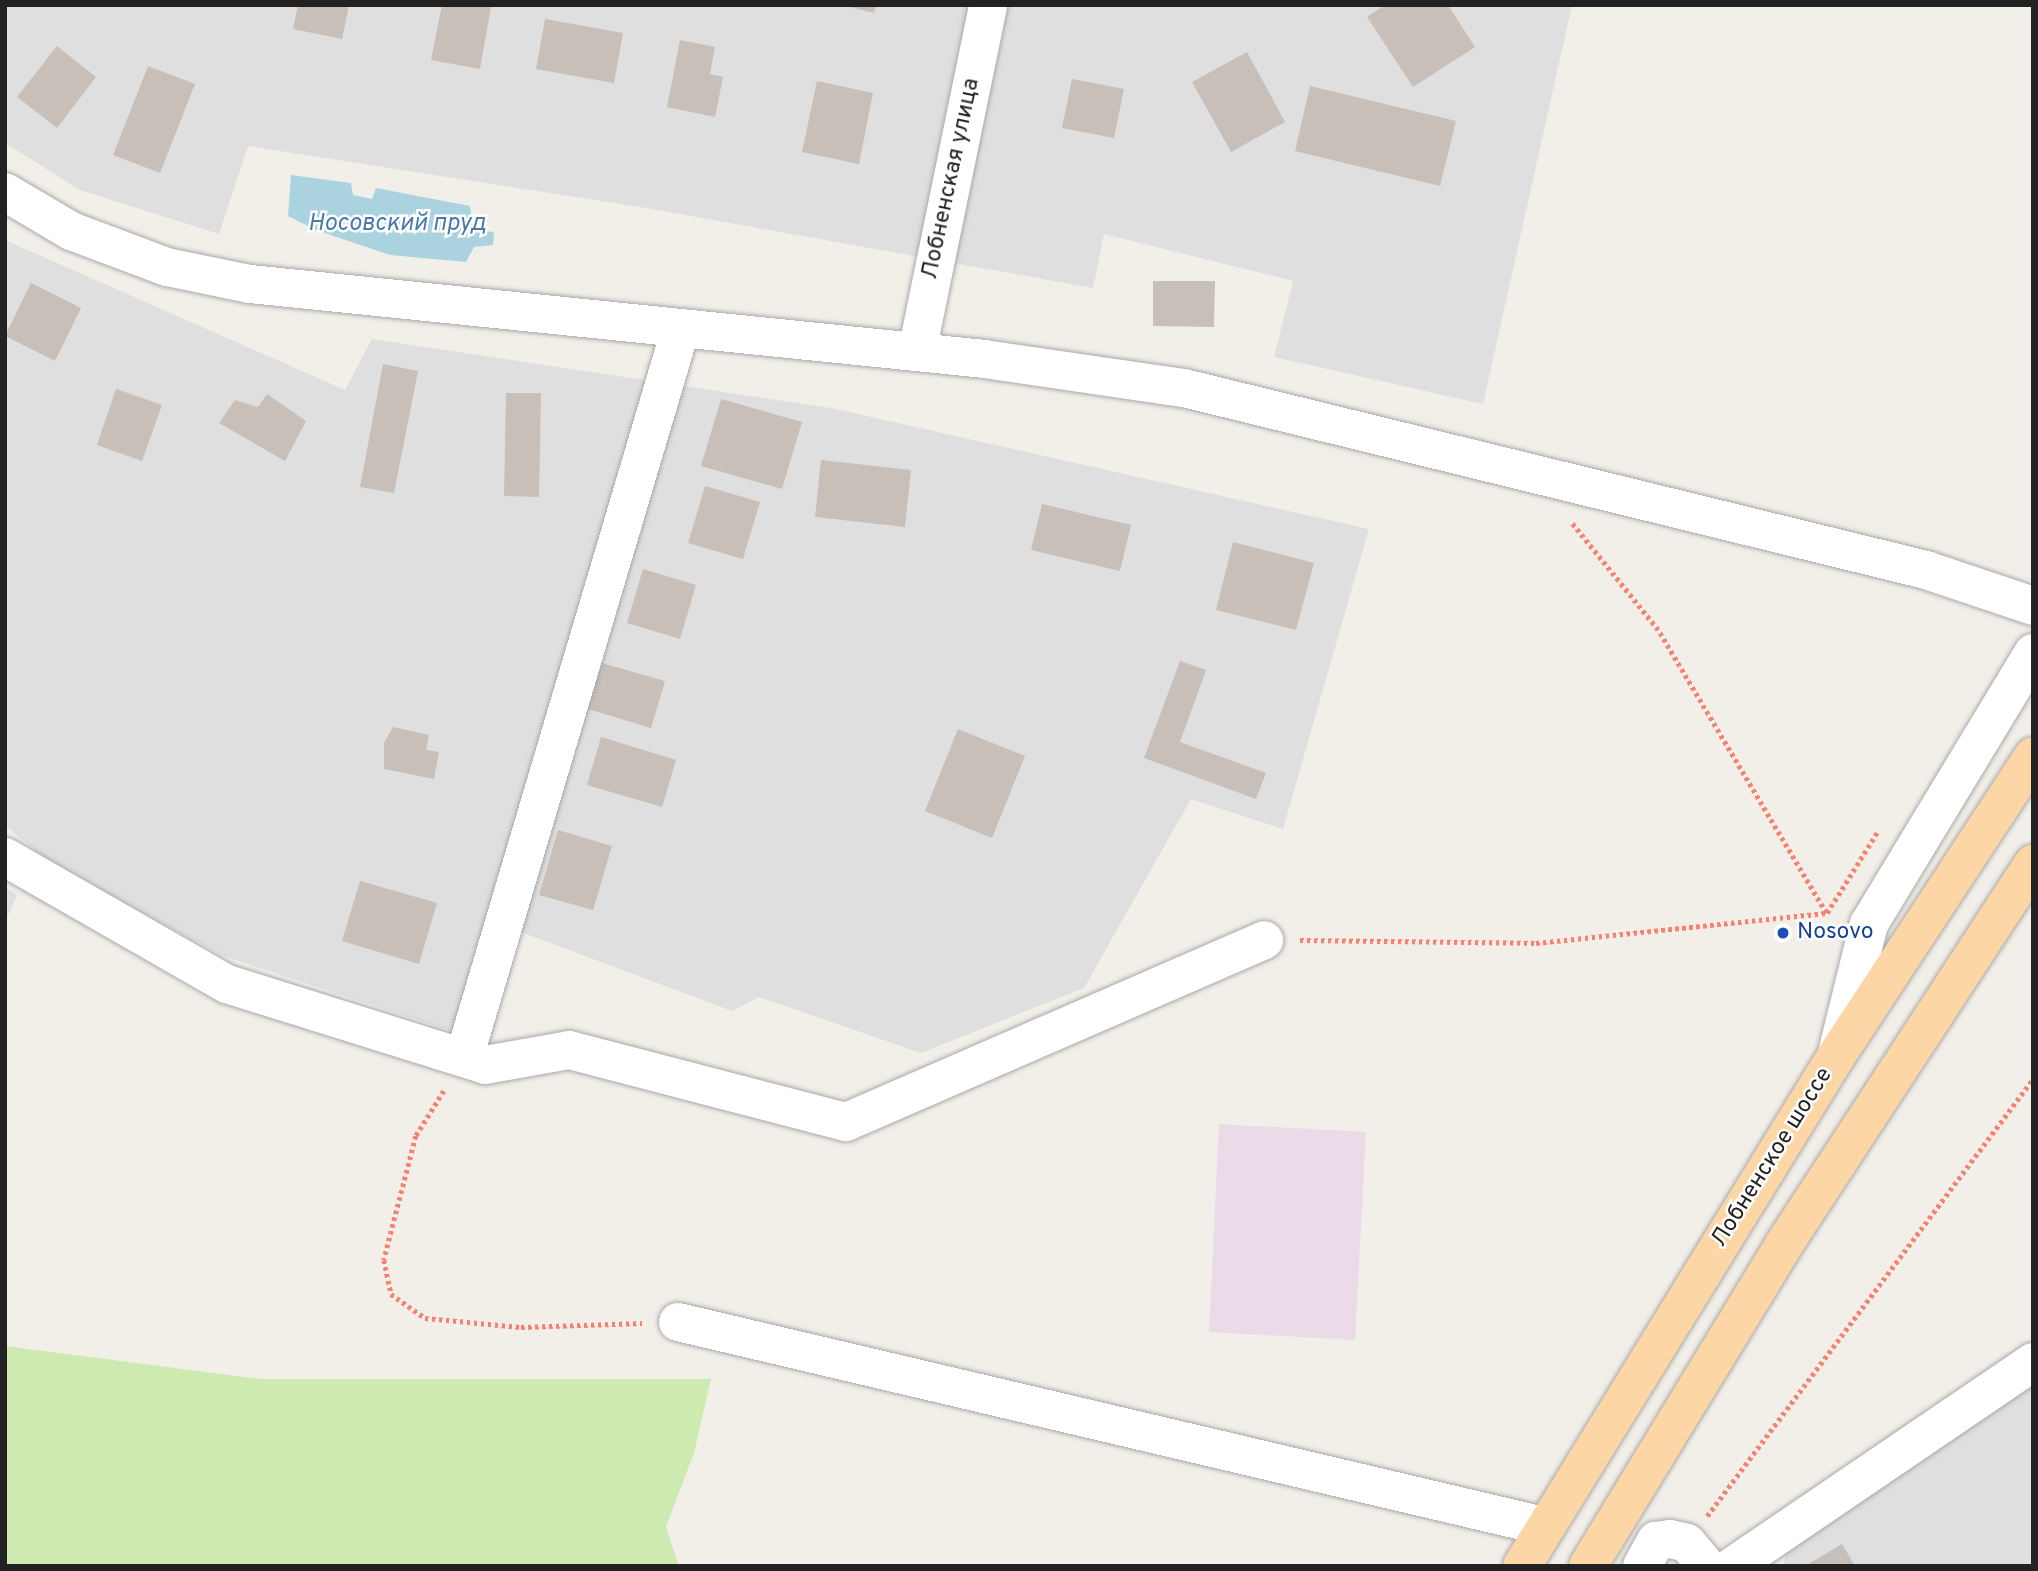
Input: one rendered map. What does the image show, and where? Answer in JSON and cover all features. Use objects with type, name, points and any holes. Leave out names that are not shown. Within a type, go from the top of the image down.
[{"type":"main road","name":"Лобненское шоссе","points":[[1522,1566],[1544,1526],[1835,1058],[2033,756]]},
{"type":"main road","points":[[1588,1566],[1783,1246],[2033,864]]},
{"type":"street","name":"Лобненская улица","points":[[917,352],[988,5]]},
{"type":"street","points":[[5,192],[71,231],[167,267],[250,284],[680,331],[917,352],[1184,388],[1926,570],[2033,606]]},
{"type":"street","points":[[464,1058],[680,331]]},
{"type":"street","points":[[1835,1058],[1869,924],[2033,653]]},
{"type":"street","points":[[5,857],[227,984],[485,1065],[569,1050],[846,1122],[1264,940]]},
{"type":"street","points":[[678,1322],[1544,1526]]},
{"type":"street","points":[[1733,1566],[2033,1362]]},
{"type":"street","points":[[1642,1566],[1656,1541],[1696,1554]]},
{"type":"path","points":[[1532,473],[1658,631],[1826,914]]},
{"type":"path","points":[[1826,914],[1884,822]]},
{"type":"path","points":[[1264,940],[1536,943],[1826,914]]},
{"type":"path","points":[[464,1058],[416,1136],[384,1260],[391,1294],[425,1318],[522,1327],[678,1322]]},
{"type":"path","points":[[1696,1554],[2033,1079]]},
{"type":"shaded area","points":[[5,5],[1572,5],[1483,404],[1274,357],[1293,281],[1104,234],[1093,288],[646,208],[248,146],[219,234],[80,190],[5,143]]},
{"type":"shaded area","points":[[5,240],[345,390],[372,339],[831,408],[1369,529],[1283,829],[1191,799],[1084,988],[921,1053],[759,997],[732,1011],[494,922],[460,1034],[221,955],[49,862],[5,825]]},
{"type":"shaded area","points":[[5,887],[17,895],[5,922]]},
{"type":"shaded area","points":[[1219,1124],[1366,1132],[1355,1340],[1209,1332]]},
{"type":"shaded area","points":[[2033,1383],[2033,1566],[1784,1566],[1785,1551]]},
{"type":"green space","points":[[5,1346],[260,1379],[711,1379],[694,1453],[666,1527],[679,1566],[5,1566]]},
{"type":"water","name":"Носовский пруд","points":[[291,175],[351,183],[353,195],[372,199],[376,188],[470,206],[473,230],[494,232],[493,245],[474,247],[466,262],[390,255],[316,230],[288,216]]},
{"type":"building","points":[[298,5],[349,5],[342,39],[293,29]]},
{"type":"building","points":[[442,5],[491,7],[480,69],[431,60]]},
{"type":"building","points":[[842,5],[876,5],[874,13]]},
{"type":"building","points":[[1385,5],[1448,5],[1475,47],[1413,87],[1367,17]]},
{"type":"building","points":[[545,19],[623,33],[614,83],[536,69]]},
{"type":"building","points":[[680,40],[715,47],[710,74],[723,77],[715,117],[667,107]]},
{"type":"building","points":[[57,46],[96,77],[57,128],[17,97]]},
{"type":"building","points":[[1247,52],[1285,122],[1231,152],[1192,82]]},
{"type":"building","points":[[148,66],[195,84],[160,173],[113,155]]},
{"type":"building","points":[[1072,79],[1124,89],[1114,138],[1062,128]]},
{"type":"building","points":[[817,81],[873,93],[859,164],[802,152]]},
{"type":"building","points":[[1310,86],[1456,121],[1440,186],[1295,151]]},
{"type":"building","points":[[1153,281],[1215,281],[1214,327],[1153,326]]},
{"type":"building","points":[[31,283],[81,308],[55,361],[5,336]]},
{"type":"building","points":[[383,364],[418,371],[394,493],[360,487]]},
{"type":"building","points":[[116,389],[162,405],[142,461],[97,445]]},
{"type":"building","points":[[506,393],[541,393],[539,497],[504,496]]},
{"type":"building","points":[[267,394],[306,421],[285,461],[219,423],[235,400],[258,407]]},
{"type":"building","points":[[721,399],[802,422],[782,489],[701,466]]},
{"type":"building","points":[[821,460],[911,470],[905,527],[815,517]]},
{"type":"building","points":[[705,486],[760,502],[743,559],[688,543]]},
{"type":"building","points":[[1042,504],[1131,525],[1120,571],[1031,550]]},
{"type":"building","points":[[1233,542],[1314,563],[1296,630],[1216,610]]},
{"type":"building","points":[[643,569],[696,585],[680,639],[627,623]]},
{"type":"building","points":[[1180,661],[1206,670],[1180,742],[1266,773],[1256,799],[1144,758]]},
{"type":"building","points":[[602,663],[665,681],[651,728],[588,709]]},
{"type":"building","points":[[393,727],[429,735],[426,750],[439,752],[434,779],[384,769],[384,743]]},
{"type":"building","points":[[958,729],[1025,756],[992,838],[925,811]]},
{"type":"building","points":[[601,737],[676,760],[662,807],[587,785]]},
{"type":"building","points":[[558,830],[612,846],[593,910],[539,895]]},
{"type":"building","points":[[360,881],[437,903],[419,964],[342,941]]},
{"type":"building","points":[[1842,1544],[1855,1566],[1805,1566]]},
{"type":"place","name":"Nosovo","points":[[1783,933]]}]
